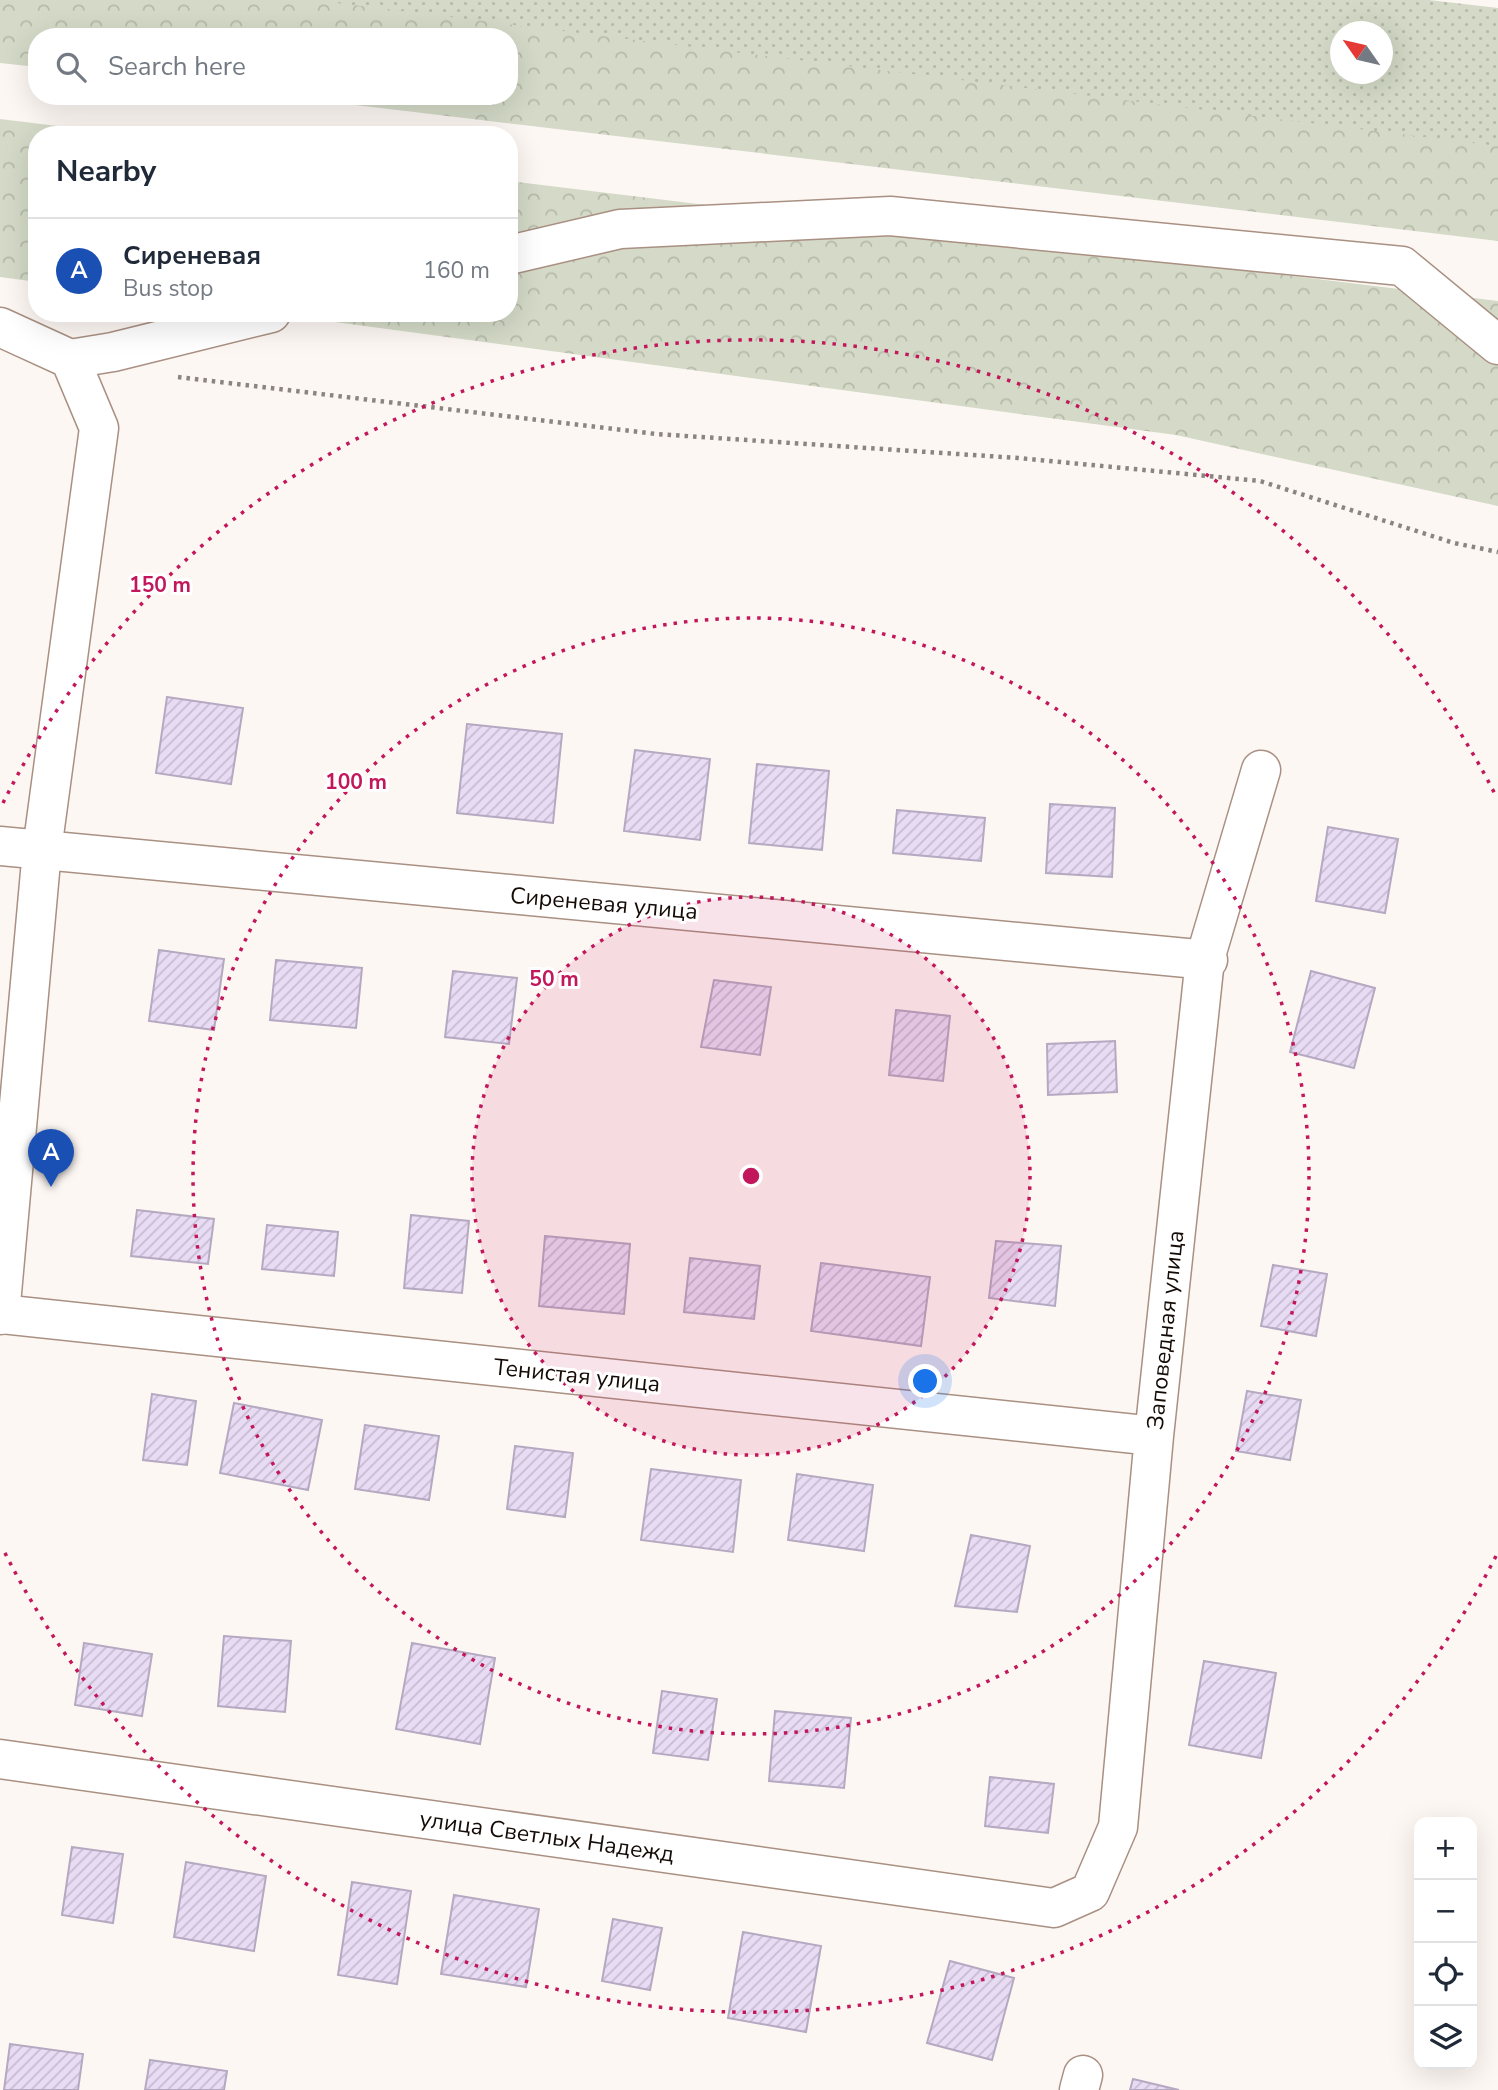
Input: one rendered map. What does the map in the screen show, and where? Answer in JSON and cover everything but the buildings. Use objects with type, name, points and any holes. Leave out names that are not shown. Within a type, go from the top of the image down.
[{"type":"street","points":[[518,254],[620,229],[890,216],[1402,266],[1498,345]]},
{"type":"street","points":[[0,327],[70,359],[113,352],[235,322]]},
{"type":"street","points":[[0,1315],[42,850],[99,428],[70,359]]},
{"type":"street","name":"Заповедная улица","points":[[1090,1892],[1118,1827],[1154,1436],[1207,959],[1261,770]]},
{"type":"street","name":"Сиреневая улица","points":[[0,846],[1207,959]]},
{"type":"street","name":"Тенистая улица","points":[[0,1315],[1154,1436]]},
{"type":"street","name":"улица Светлых Надежд","points":[[0,1759],[1054,1909],[1090,1892]]},
{"type":"path","points":[[171,376],[656,433],[1018,458],[1260,481],[1454,543],[1498,552]]},
{"type":"green space","points":[[0,0],[312,0],[1498,146],[1498,241],[356,105],[518,105],[518,28],[28,28],[28,66],[0,63]]},
{"type":"green space","points":[[178,0],[1429,0],[1498,8],[1498,154],[518,38],[518,28],[428,28]]},
{"type":"green space","points":[[0,119],[57,126],[28,126],[28,281],[0,277]]},
{"type":"green space","points":[[518,182],[1498,301],[1498,506],[1176,435],[335,322],[518,322]]},
{"type":"place","name":"Сиреневая","points":[[51,1187]]}]
